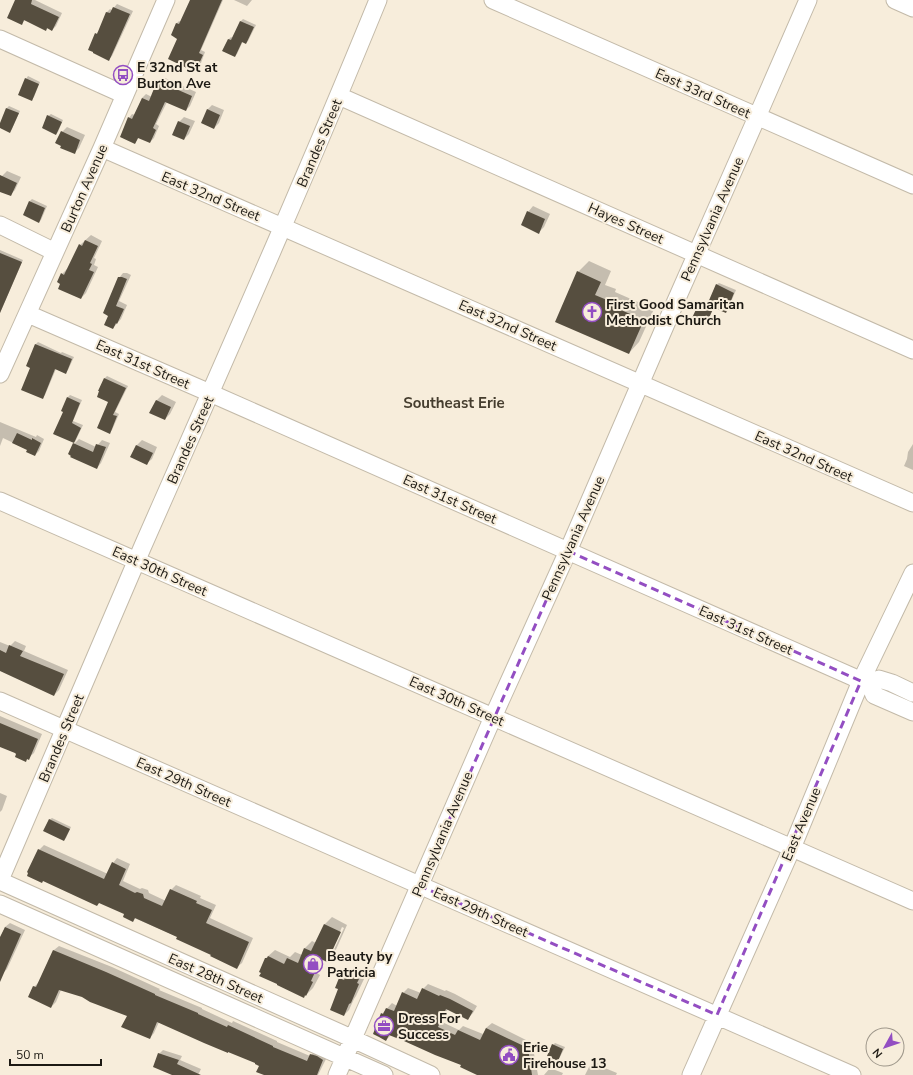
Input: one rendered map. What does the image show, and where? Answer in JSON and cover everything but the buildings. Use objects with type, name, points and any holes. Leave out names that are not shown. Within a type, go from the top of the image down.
[{"type":"street","name":"Burton Avenue","points":[[0,374],[102,148],[166,0]]},
{"type":"street","name":"Brandes Street","points":[[0,881],[137,561],[283,227],[378,0]]},
{"type":"street","name":"East 33rd Street","points":[[493,0],[913,185]]},
{"type":"street","name":"Pennsylvania Avenue","points":[[337,1075],[493,717],[568,551],[808,0]]},
{"type":"street","points":[[895,0],[913,8]]},
{"type":"street","points":[[0,39],[125,95]]},
{"type":"street","name":"Hayes Street","points":[[339,96],[913,350]]},
{"type":"street","name":"East 32nd Street","points":[[102,148],[913,503]]},
{"type":"street","points":[[0,225],[55,252]]},
{"type":"street","name":"East 31st Street","points":[[28,314],[568,551],[866,684],[874,695],[913,712]]},
{"type":"street","name":"East 30th Street","points":[[0,501],[913,901]]},
{"type":"street","name":"East Avenue","points":[[691,1075],[866,684],[913,573]]},
{"type":"street","points":[[866,684],[879,679],[913,693]]},
{"type":"street","name":"East 29th Street","points":[[0,701],[852,1075]]},
{"type":"street","name":"East 28th Street","points":[[0,881],[431,1075]]},
{"type":"street","name":"East 28th Street","points":[[0,904],[384,1075]]},
{"type":"highlighted area","points":[[568,551],[861,681],[717,1015],[420,886]]},
{"type":"place","name":"E 32nd St at Burton Ave","points":[[123,75]]},
{"type":"place","name":"First Good Samaritan Methodist Church","points":[[592,312]]},
{"type":"place","name":"Beauty by Patricia","points":[[313,964]]},
{"type":"place","name":"Dress For Success","points":[[384,1026]]},
{"type":"place","name":"Erie Firehouse 13","points":[[509,1055]]},
{"type":"district","name":"Southeast Erie","points":[[454,403]]}]
